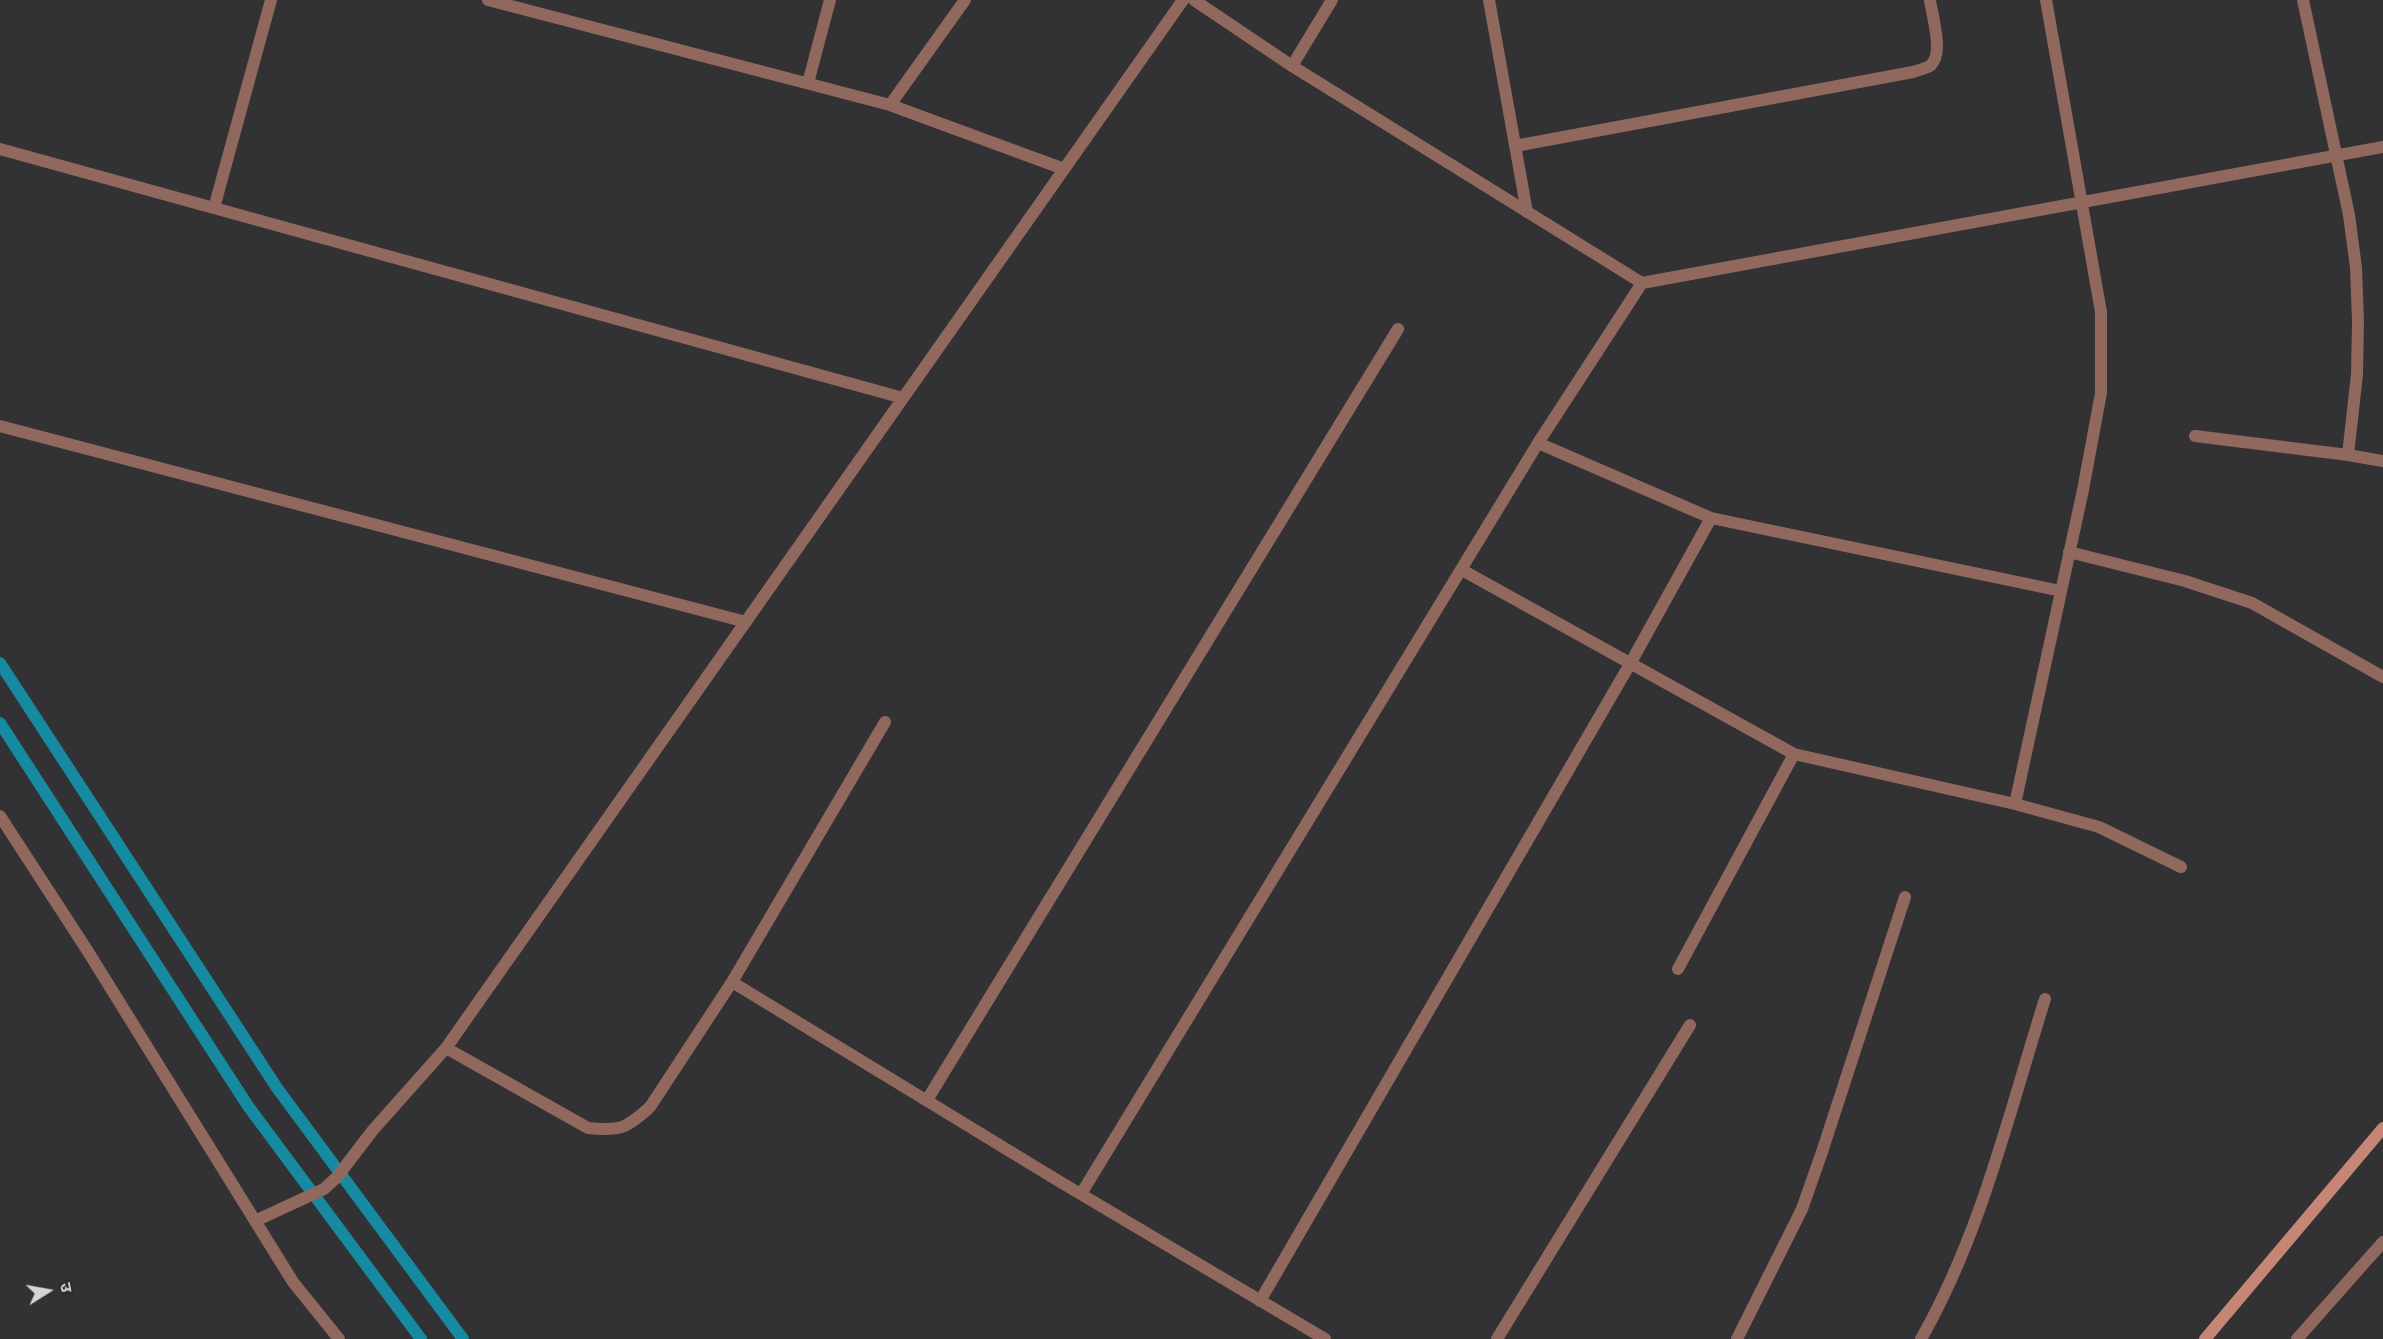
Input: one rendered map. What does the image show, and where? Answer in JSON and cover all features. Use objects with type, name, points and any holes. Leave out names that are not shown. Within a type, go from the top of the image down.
[{"type":"main road","points":[[2205,1339],[2383,1128]]},
{"type":"street","points":[[214,208],[271,0]]},
{"type":"street","points":[[488,0],[890,105],[1064,169]]},
{"type":"street","points":[[808,83],[830,0]]},
{"type":"street","points":[[890,105],[965,0]]},
{"type":"street","points":[[255,1221],[324,1189],[337,1177],[372,1130],[446,1048],[1183,0]]},
{"type":"street","points":[[1194,0],[1292,66],[1642,283],[2383,147]]},
{"type":"street","points":[[1292,66],[1332,0]]},
{"type":"street","points":[[1489,0],[1527,212]]},
{"type":"street","points":[[1515,146],[1929,67],[1937,58],[1930,0]]},
{"type":"street","points":[[2015,804],[2101,393],[2101,312],[2046,0]]},
{"type":"street","points":[[2303,0],[2349,215],[2356,268],[2357,374],[2348,455]]},
{"type":"street","points":[[0,149],[903,398]]},
{"type":"street","points":[[1081,1194],[1538,443],[1642,283]]},
{"type":"street","points":[[927,1100],[1398,329]]},
{"type":"street","points":[[0,426],[746,622]]},
{"type":"street","points":[[2195,436],[2383,461]]},
{"type":"street","points":[[1538,443],[1711,518],[2061,591]]},
{"type":"street","points":[[1260,1301],[1630,664],[1711,518]]},
{"type":"street","points":[[2069,552],[2185,581],[2252,603],[2383,677]]},
{"type":"street","points":[[1462,570],[1794,754],[2015,804],[2099,827],[2181,867]]},
{"type":"street","points":[[446,1048],[588,1128],[613,1130],[633,1123],[650,1107],[732,982],[885,722]]},
{"type":"street","points":[[1678,969],[1794,754]]},
{"type":"street","points":[[0,816],[87,950],[293,1282],[339,1339]]},
{"type":"street","points":[[1737,1339],[1802,1209],[1905,897]]},
{"type":"street","points":[[732,982],[1325,1339]]},
{"type":"street","points":[[1921,1339],[1938,1309],[1971,1234],[2046,999]]},
{"type":"street","points":[[1497,1339],[1690,1026]]},
{"type":"street","points":[[2297,1339],[2383,1242]]},
{"type":"waterway","points":[[0,663],[277,1088],[463,1339]]},
{"type":"waterway","points":[[0,723],[248,1106],[421,1339]]}]
